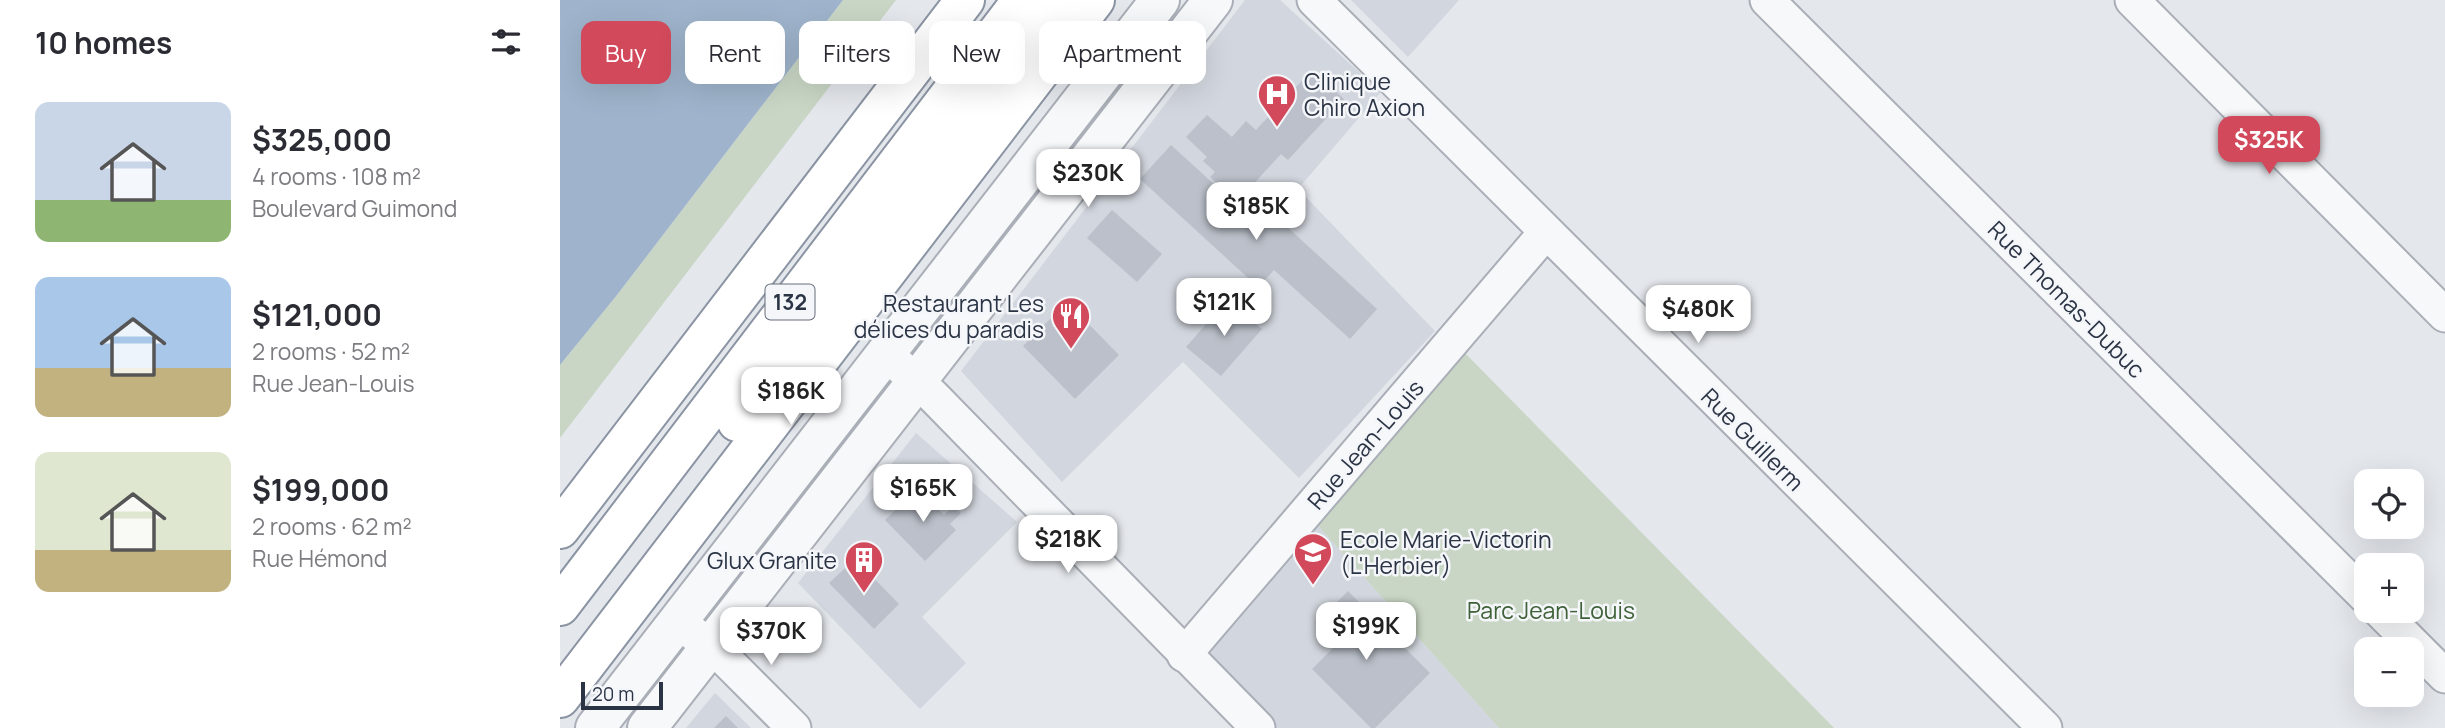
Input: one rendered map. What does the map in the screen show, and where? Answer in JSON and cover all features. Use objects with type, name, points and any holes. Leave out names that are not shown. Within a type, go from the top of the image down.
[{"type":"highway","points":[[560,529],[965,0]]},
{"type":"highway","name":"132","points":[[560,606],[1022,0]]},
{"type":"highway","points":[[560,655],[1059,0]]},
{"type":"highway","points":[[560,698],[1095,0]]},
{"type":"street","points":[[595,728],[1160,0]]},
{"type":"street","points":[[647,728],[1213,0]]},
{"type":"street","name":"Rue Guillerm","points":[[1314,0],[2045,728]]},
{"type":"street","name":"Rue Thomas-Dubuc","points":[[1767,0],[2354,585]]},
{"type":"street","points":[[2133,0],[2445,315]]},
{"type":"street","name":"Rue Jean-Louis","points":[[1184,655],[1546,232]]},
{"type":"street","points":[[886,354],[917,381],[1258,728]]},
{"type":"street","points":[[678,621],[710,645],[794,728]]},
{"type":"street","points":[[2391,623],[2445,676]]},
{"type":"shaded area","points":[[1245,0],[1280,0],[1381,92],[1298,189],[1435,331],[1299,478],[1183,362],[1062,482],[961,371],[1181,84],[1206,84],[1206,51]]},
{"type":"shaded area","points":[[1351,0],[1459,0],[1408,57]]},
{"type":"shaded area","points":[[916,433],[1017,522],[922,617],[966,663],[920,709],[798,583]]},
{"type":"shaded area","name":"Ecole Marie-Victorin (L'Herbier)","points":[[1313,520],[1499,728],[1267,728],[1193,653]]},
{"type":"shaded area","points":[[715,693],[751,728],[686,728]]},
{"type":"green space","points":[[843,0],[896,0],[880,21],[827,21]]},
{"type":"green space","points":[[799,57],[799,84],[832,84],[560,438],[560,365],[779,84],[785,84],[785,76]]},
{"type":"green space","name":"Parc Jean-Louis","points":[[1461,349],[1834,728],[1499,728],[1313,520]]},
{"type":"water","points":[[560,0],[843,0],[827,21],[799,21],[799,57],[785,76],[785,21],[685,21],[685,84],[779,84],[560,365]]},
{"type":"building","points":[[1312,70],[1344,99],[1288,160],[1281,154],[1237,202],[1210,177],[1215,172],[1203,161],[1207,157],[1186,137],[1207,115],[1232,137],[1246,121],[1256,130]]},
{"type":"building","points":[[1171,145],[1262,228],[1274,215],[1377,309],[1350,339],[1274,270],[1258,287],[1140,179]]},
{"type":"building","points":[[1112,210],[1162,254],[1137,282],[1087,238]]},
{"type":"building","points":[[1228,299],[1262,329],[1221,376],[1186,347]]},
{"type":"building","name":"Restaurant Les délices du paradis","points":[[1067,302],[1119,355],[1075,399],[1023,346]]},
{"type":"building","points":[[918,488],[944,515],[953,506],[961,513],[950,524],[956,530],[925,561],[885,520]]},
{"type":"building","name":"Glux Granite","points":[[855,559],[899,604],[874,629],[829,583]]},
{"type":"building","points":[[1348,591],[1430,673],[1375,728],[1371,728],[1312,669],[1336,645],[1315,624]]},
{"type":"building","points":[[726,716],[738,728],[714,728]]},
{"type":"place","name":"Clinique Chiro Axion","points":[[1277,128]]},
{"type":"place","name":"Restaurant Les délices du paradis","points":[[1071,350]]},
{"type":"place","name":"Ecole Marie-Victorin (L'Herbier)","points":[[1313,586]]},
{"type":"place","name":"Glux Granite","points":[[864,594]]}]
